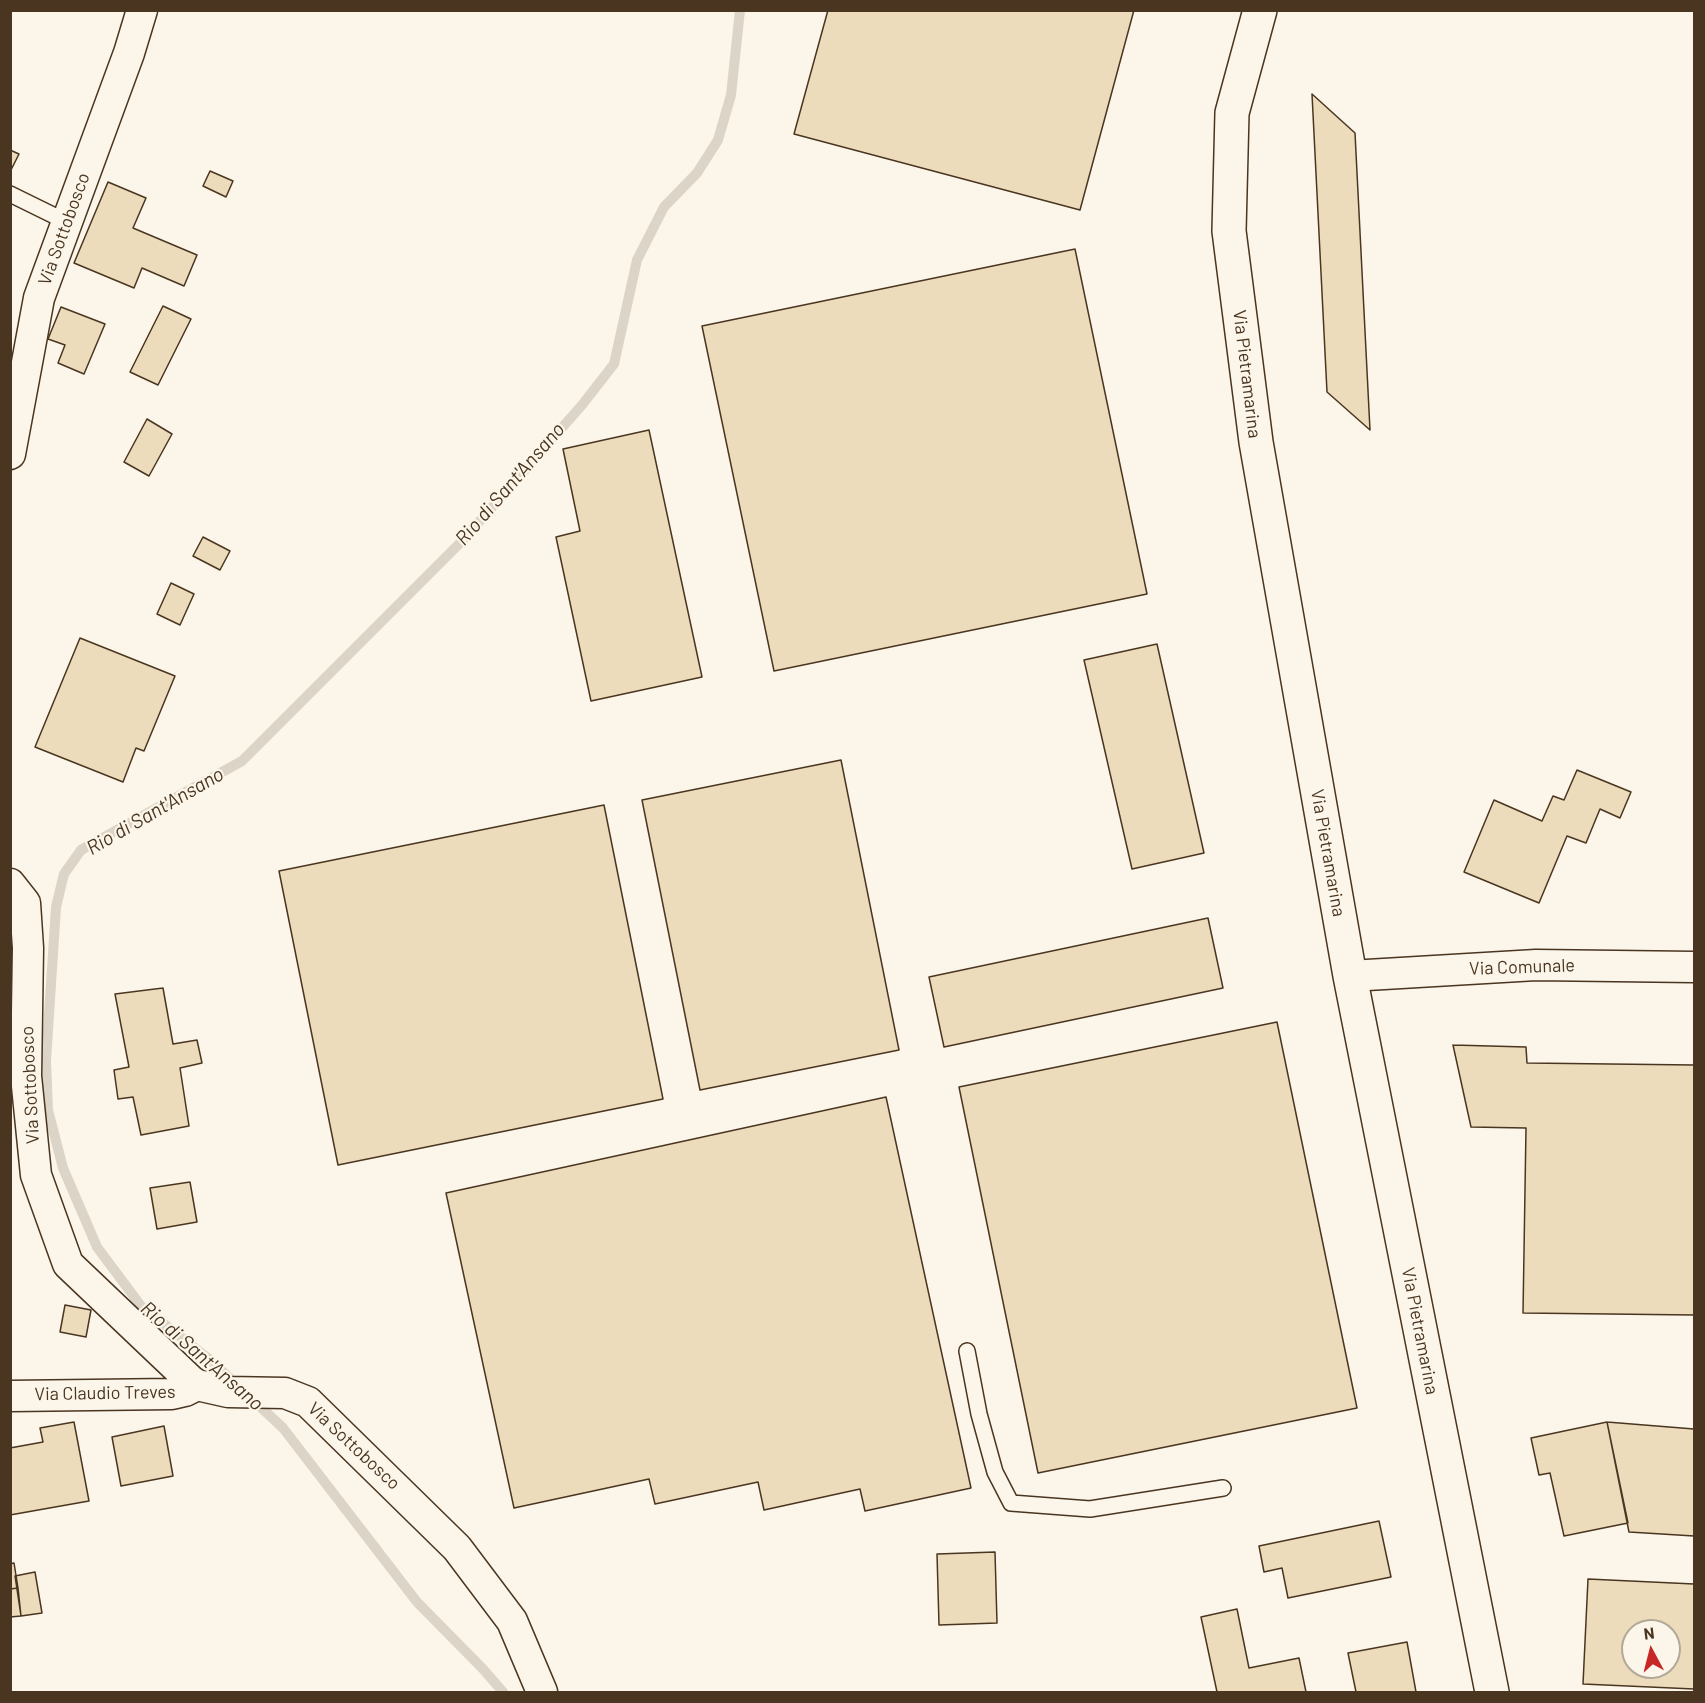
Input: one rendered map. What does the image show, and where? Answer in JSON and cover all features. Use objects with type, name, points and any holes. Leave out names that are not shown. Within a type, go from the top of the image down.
[{"type":"main road","name":"Via Pietramarina","points":[[1260,10],[1232,113],[1229,231],[1256,442],[1350,976],[1492,1692]]},
{"type":"street","name":"Via Sottobosco","points":[[10,453],[39,298],[129,53],[142,10]]},
{"type":"street","name":"Via Sottobosco","points":[[10,884],[25,903],[28,948],[26,1076],[36,1175],[68,1264],[190,1381],[197,1385],[228,1392],[285,1393],[308,1402],[457,1548],[512,1621],[542,1692]]},
{"type":"street","name":"Via Comunale","points":[[1350,976],[1536,964],[1695,968]]},
{"type":"street","name":"Via Claudio Treves","points":[[10,1395],[172,1394],[197,1385]]},
{"type":"lane","points":[[10,194],[67,222]]},
{"type":"lane","points":[[967,1351],[979,1414],[995,1472],[1011,1503],[1090,1509],[1223,1488]]},
{"type":"building","points":[[828,10],[1134,10],[1080,210],[794,134]]},
{"type":"building","points":[[1312,94],[1355,133],[1370,430],[1327,392]]},
{"type":"building","points":[[10,150],[19,154],[10,172]]},
{"type":"building","points":[[210,171],[233,181],[226,197],[203,186]]},
{"type":"building","points":[[108,182],[146,198],[133,228],[197,255],[184,286],[142,268],[134,288],[74,263]]},
{"type":"building","points":[[1075,249],[1147,594],[774,671],[702,326]]},
{"type":"building","points":[[163,306],[191,319],[158,385],[130,372]]},
{"type":"building","points":[[61,307],[105,324],[84,374],[58,363],[65,345],[48,339]]},
{"type":"building","points":[[147,419],[172,434],[149,476],[124,462]]},
{"type":"building","points":[[649,430],[702,677],[591,701],[556,537],[580,531],[563,449]]},
{"type":"building","points":[[203,537],[230,551],[220,570],[193,556]]},
{"type":"building","points":[[171,583],[194,594],[180,625],[157,614]]},
{"type":"building","points":[[80,638],[175,676],[144,751],[136,748],[123,782],[35,747]]},
{"type":"building","points":[[1157,644],[1204,853],[1132,869],[1084,660]]},
{"type":"building","points":[[841,760],[899,1050],[700,1090],[642,800]]},
{"type":"building","points":[[1577,770],[1631,792],[1620,818],[1600,809],[1586,843],[1567,836],[1539,903],[1464,872],[1494,800],[1542,821],[1553,796],[1564,800]]},
{"type":"building","points":[[604,805],[663,1099],[338,1165],[279,871]]},
{"type":"building","points":[[1208,918],[1223,988],[944,1047],[929,977]]},
{"type":"building","points":[[163,988],[173,1044],[197,1040],[202,1063],[180,1068],[189,1126],[141,1135],[133,1097],[118,1099],[114,1070],[129,1067],[115,994]]},
{"type":"building","points":[[1277,1022],[1357,1408],[1038,1473],[959,1087]]},
{"type":"building","points":[[1453,1045],[1526,1047],[1527,1063],[1694,1065],[1694,1315],[1523,1313],[1526,1128],[1471,1127]]},
{"type":"building","points":[[886,1097],[971,1488],[865,1511],[860,1489],[764,1510],[758,1482],[655,1504],[649,1479],[514,1508],[446,1193]]},
{"type":"building","points":[[190,1182],[197,1222],[157,1229],[150,1188]]},
{"type":"building","points":[[65,1305],[91,1310],[86,1337],[60,1332]]},
{"type":"building","points":[[74,1422],[89,1501],[10,1515],[10,1448],[43,1442],[40,1428]]},
{"type":"building","points":[[1607,1422],[1694,1429],[1694,1536],[1629,1532]]},
{"type":"building","points":[[1607,1422],[1628,1523],[1564,1536],[1550,1473],[1539,1475],[1531,1438]]},
{"type":"building","points":[[164,1426],[173,1476],[121,1486],[112,1437]]},
{"type":"building","points":[[1379,1521],[1391,1577],[1288,1598],[1282,1568],[1264,1572],[1259,1546]]},
{"type":"building","points":[[995,1552],[997,1623],[939,1625],[937,1554]]},
{"type":"building","points":[[14,1563],[18,1588],[10,1589],[10,1564]]},
{"type":"building","points":[[35,1572],[42,1613],[21,1616],[15,1576]]},
{"type":"building","points":[[1588,1579],[1694,1584],[1694,1689],[1583,1684]]},
{"type":"building","points":[[18,1588],[21,1616],[10,1617],[10,1589]]},
{"type":"building","points":[[1237,1609],[1249,1668],[1299,1658],[1306,1692],[1217,1692],[1201,1617]]},
{"type":"building","points":[[1407,1642],[1416,1692],[1356,1692],[1348,1653]]},
{"type":"waterway","name":"Rio di Sant'Ansano","points":[[238,1386],[214,1363],[141,1306],[97,1247],[63,1168],[48,1110],[46,1061],[56,907],[64,874],[81,850],[242,761],[464,539],[582,405],[614,364],[637,260],[664,207],[697,173],[718,140],[731,95],[740,10]]},
{"type":"waterway","name":"Rio di Sant'Ansano","points":[[252,1399],[283,1428],[417,1602],[503,1692]]}]
